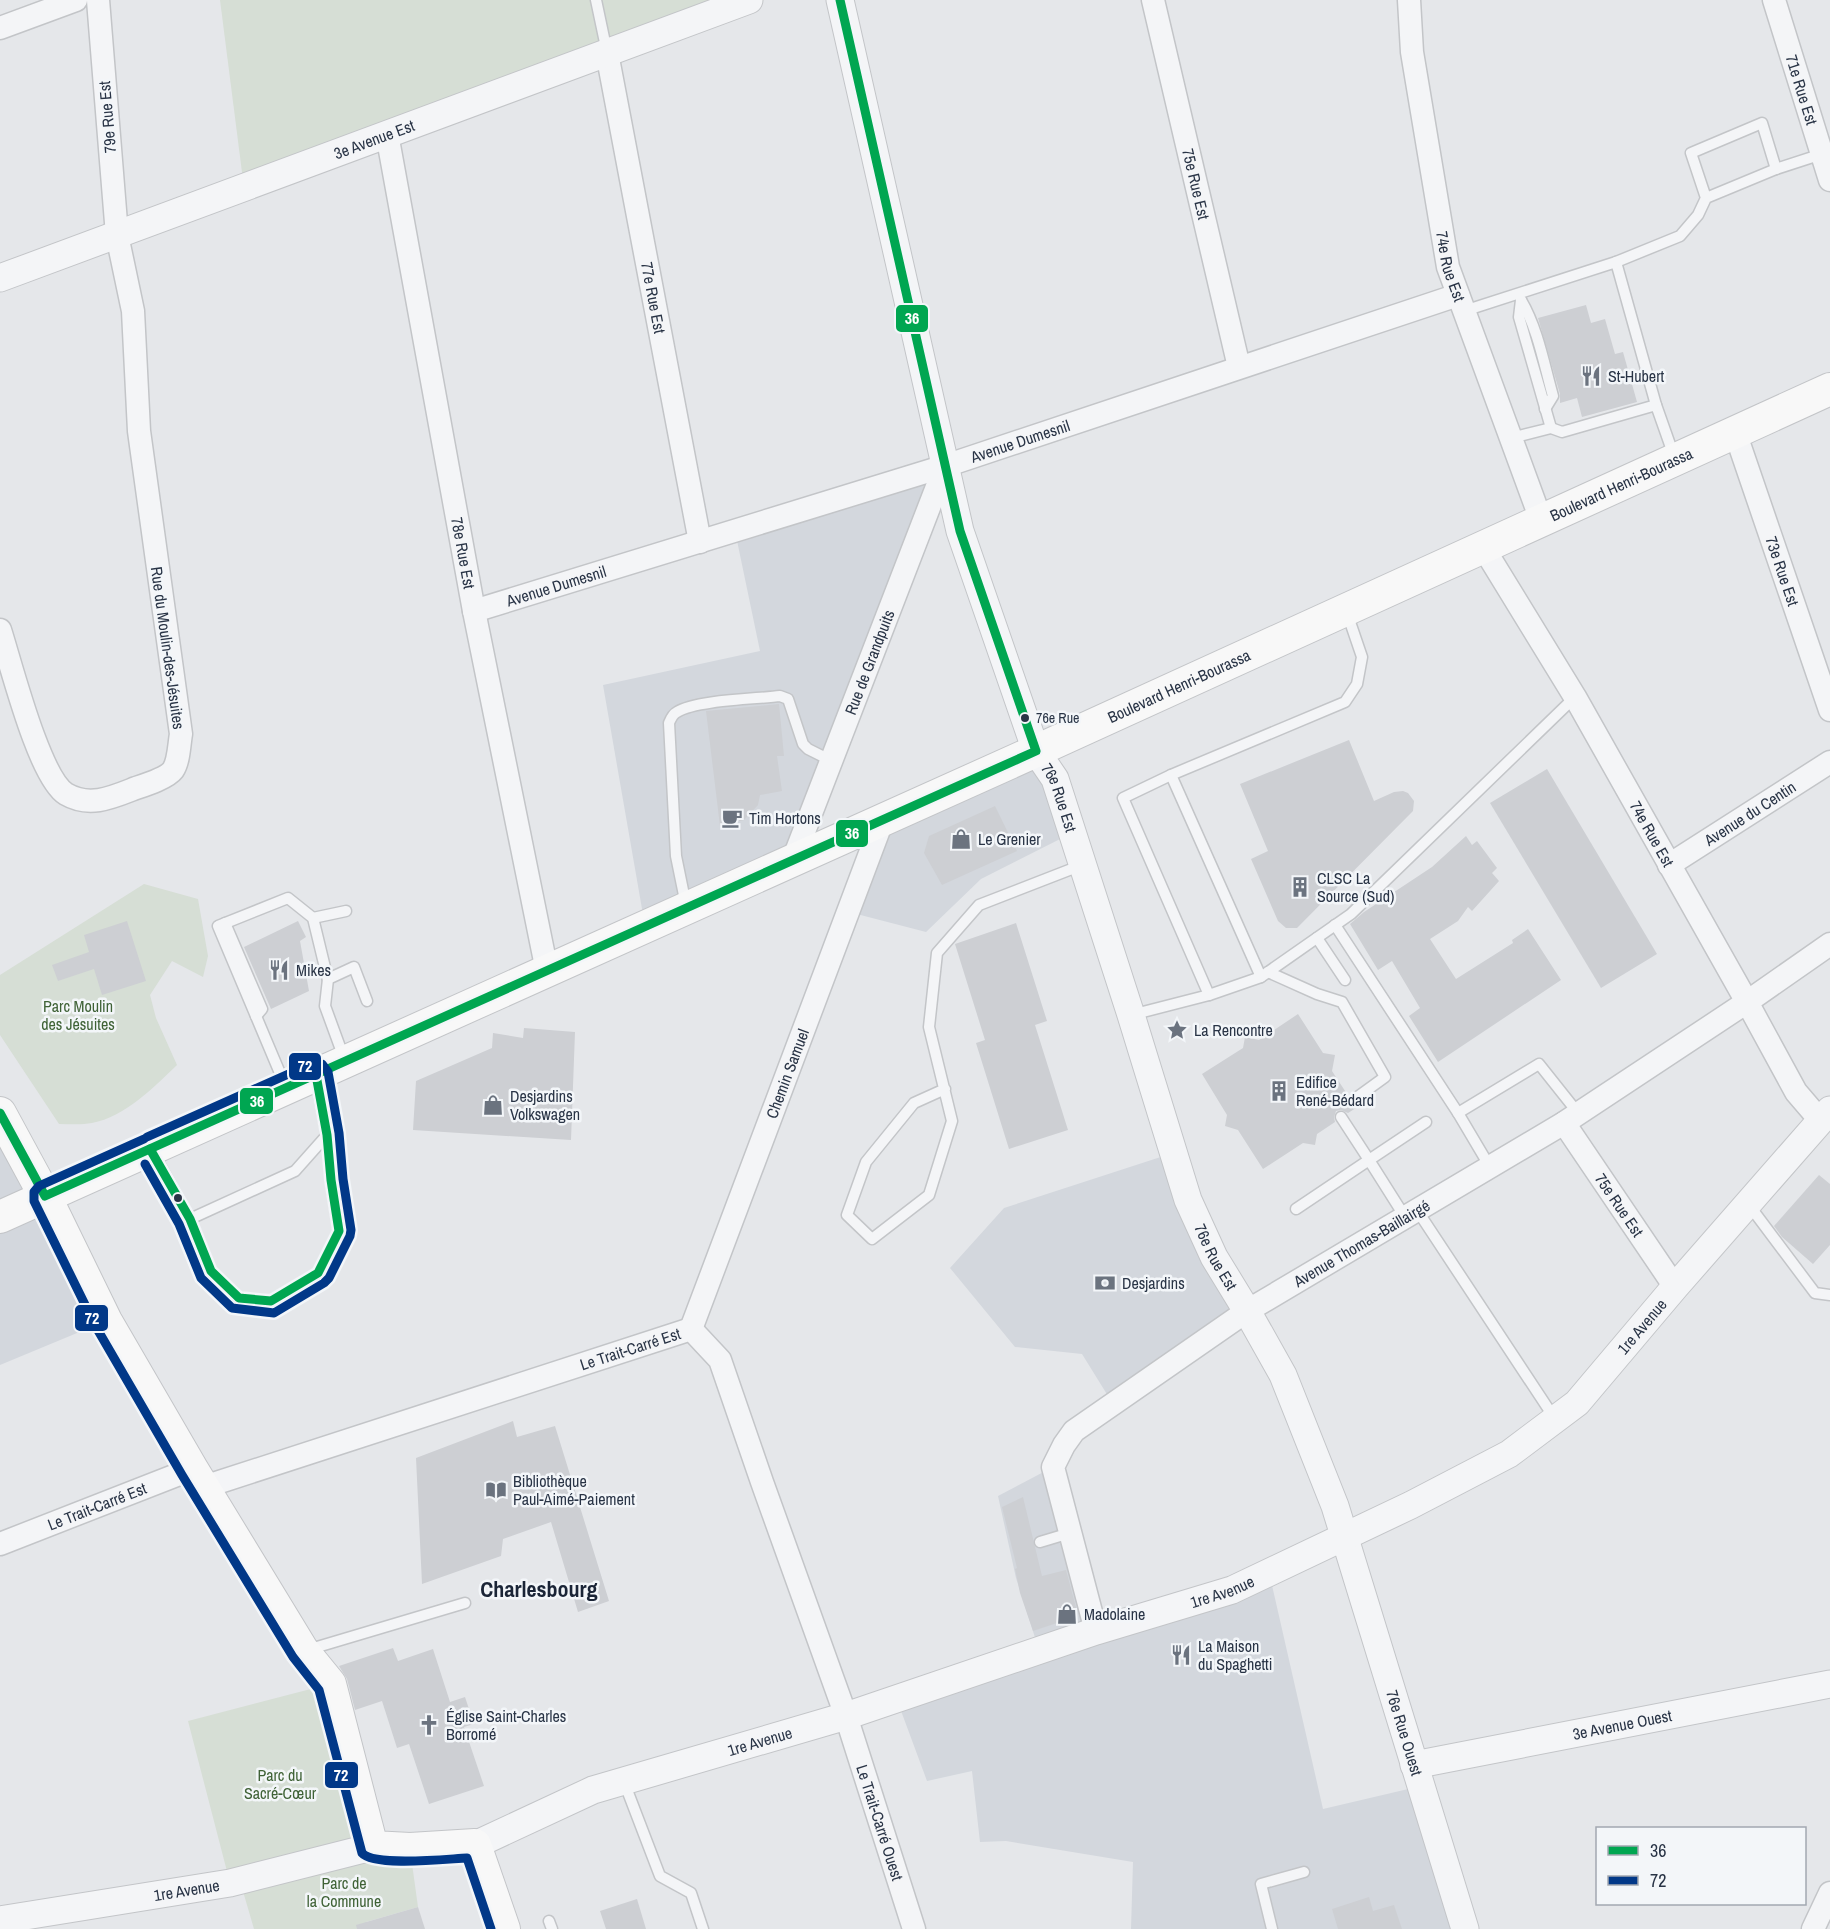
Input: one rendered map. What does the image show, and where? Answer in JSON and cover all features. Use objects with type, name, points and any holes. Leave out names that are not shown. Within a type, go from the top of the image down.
[{"type":"main road","name":"Boulevard Henri-Bourassa","points":[[0,1217],[1036,751],[1830,389]]},
{"type":"main road","points":[[0,1113],[45,1197],[106,1321],[303,1651],[330,1684],[372,1847],[410,1849],[475,1845],[504,1929]]},
{"type":"street","points":[[0,28],[76,0]]},
{"type":"street","name":"79e Rue Est","points":[[98,0],[117,235]]},
{"type":"street","name":"3e Avenue Est","points":[[0,278],[749,0]]},
{"type":"street","name":"76e Rue Est","points":[[840,0],[960,531],[1036,751],[1055,779],[1188,1200],[1214,1257],[1283,1375],[1335,1506],[1344,1536]]},
{"type":"street","name":"75e Rue Est","points":[[1153,0],[1239,367]]},
{"type":"street","name":"74e Rue Est","points":[[1409,0],[1414,63],[1448,267],[1541,520]]},
{"type":"street","name":"71e Rue Est","points":[[1774,0],[1830,180]]},
{"type":"street","name":"77e Rue Est","points":[[607,52],[700,542]]},
{"type":"street","name":"78e Rue Est","points":[[387,134],[474,610],[547,971]]},
{"type":"street","name":"Rue du Moulin-des-Jésuites","points":[[0,630],[39,754],[52,780],[66,794],[85,800],[104,801],[150,783],[172,770],[178,756],[181,734],[139,431],[133,311],[117,235]]},
{"type":"street","name":"Avenue Dumesnil","points":[[474,610],[945,466],[1239,367],[1461,303]]},
{"type":"street","name":"73e Rue Est","points":[[1736,432],[1830,710]]},
{"type":"street","name":"Rue de Grandpuits","points":[[793,860],[945,466]]},
{"type":"street","name":"74e Rue Est","points":[[1483,547],[1575,697],[1796,1092],[1825,1115]]},
{"type":"street","name":"Avenue du Centin","points":[[1669,865],[1830,762]]},
{"type":"street","name":"Chemin Samuel","points":[[691,1329],[883,819]]},
{"type":"street","name":"Avenue Thomas-Baillairgé","points":[[1096,1630],[1053,1467],[1074,1431],[1247,1311],[1571,1118],[1747,1002],[1830,944]]},
{"type":"street","name":"1re Avenue","points":[[475,1845],[593,1790],[846,1716],[1096,1630],[1232,1590],[1411,1505],[1509,1454],[1577,1403],[1825,1115]]},
{"type":"street","name":"75e Rue Est","points":[[1571,1118],[1675,1287]]},
{"type":"street","name":"Le Trait-Carré Est","points":[[0,1544],[198,1478],[691,1329],[720,1360],[846,1716]]},
{"type":"street","name":"76e Rue Ouest","points":[[1344,1536],[1465,1929]]},
{"type":"street","name":"3e Avenue Ouest","points":[[1414,1765],[1830,1684]]},
{"type":"street","name":"Le Trait-Carré Ouest","points":[[846,1716],[915,1929]]},
{"type":"street","name":"1re Avenue","points":[[0,1920],[230,1883],[372,1847]]},
{"type":"street","points":[[1813,1929],[1830,1893]]},
{"type":"lane","points":[[596,0],[607,52]]},
{"type":"lane","points":[[1706,198],[1691,153],[1762,123],[1776,169]]},
{"type":"lane","points":[[1461,303],[1520,297],[1680,236],[1698,215],[1706,198],[1776,169],[1822,154]]},
{"type":"lane","points":[[1616,262],[1656,405],[1675,459]]},
{"type":"lane","points":[[1520,297],[1541,351],[1553,396],[1545,409],[1551,428]]},
{"type":"lane","points":[[1511,438],[1551,428],[1563,432],[1656,405]]},
{"type":"lane","points":[[1209,995],[1123,798],[1345,702],[1357,684],[1362,657],[1346,609]]},
{"type":"lane","points":[[686,908],[676,856],[669,723],[671,716],[678,711],[698,705],[780,696],[788,699],[804,744],[808,749],[830,760]]},
{"type":"lane","points":[[1131,1015],[1209,995],[1264,974],[1351,914],[1575,697]]},
{"type":"lane","points":[[1171,776],[1264,974],[1342,1002],[1385,1077],[1356,1098]]},
{"type":"lane","points":[[945,1089],[914,1103],[866,1162],[847,1215],[872,1239],[928,1195],[952,1121],[945,1089],[929,1027],[937,953],[979,905],[1082,865]]},
{"type":"lane","points":[[286,1088],[218,926],[288,898],[313,918],[328,980],[325,1006],[345,1062]]},
{"type":"lane","points":[[313,918],[346,911]]},
{"type":"lane","points":[[1335,925],[1458,1113],[1490,1167]]},
{"type":"lane","points":[[1317,938],[1345,980]]},
{"type":"lane","points":[[328,980],[354,967],[367,1001]]},
{"type":"lane","points":[[1458,1113],[1539,1064],[1571,1118]]},
{"type":"lane","points":[[150,1149],[190,1219],[211,1270],[239,1298],[271,1301],[318,1273],[339,1231],[327,1135],[315,1075]]},
{"type":"lane","points":[[1341,1118],[1556,1419]]},
{"type":"lane","points":[[1296,1209],[1425,1122]]},
{"type":"lane","points":[[190,1219],[295,1171],[327,1135]]},
{"type":"lane","points":[[1748,1204],[1815,1293],[1830,1295]]},
{"type":"lane","points":[[1040,1542],[1071,1533]]},
{"type":"lane","points":[[303,1651],[465,1603]]},
{"type":"lane","points":[[624,1781],[660,1876],[691,1893],[703,1929]]},
{"type":"lane","points":[[1272,1929],[1261,1884],[1304,1872]]},
{"type":"shaded area","points":[[945,466],[793,860],[645,926],[603,685],[760,651],[735,531]]},
{"type":"shaded area","points":[[1036,751],[1072,833],[981,879],[926,932],[849,912],[883,819]]},
{"type":"shaded area","points":[[0,1113],[106,1321],[0,1365]]},
{"type":"shaded area","points":[[1173,1153],[1247,1311],[1113,1404],[1082,1354],[1015,1347],[950,1268],[1004,1208]]},
{"type":"shaded area","points":[[1053,1467],[1096,1630],[1269,1572],[1323,1809],[1421,1786],[1465,1929],[1131,1929],[1133,1862],[1006,1841],[980,1842],[972,1771],[927,1781],[897,1700],[1039,1650],[1016,1578],[998,1496]]},
{"type":"green space","points":[[220,0],[749,0],[244,188]]},
{"type":"green space","name":"Parc Moulin des Jésuites","points":[[144,884],[198,899],[208,956],[203,977],[172,961],[150,995],[156,1018],[177,1065],[138,1100],[104,1120],[92,1123],[59,1124],[0,1035],[0,975]]},
{"type":"green space","name":"Parc du Sacré-Cœur","points":[[330,1684],[372,1846],[410,1849],[418,1907],[366,1922],[368,1929],[254,1929],[240,1881],[230,1883],[188,1721]]},
{"type":"building","name":"St-Hubert","points":[[1586,305],[1591,323],[1605,319],[1615,354],[1623,352],[1637,402],[1582,417],[1577,398],[1560,403],[1560,394],[1538,318]]},
{"type":"building","points":[[779,704],[784,756],[777,756],[782,791],[760,795],[758,805],[744,820],[720,826],[706,711]]},
{"type":"building","points":[[1349,740],[1374,801],[1394,792],[1403,791],[1408,793],[1414,801],[1413,811],[1297,928],[1286,928],[1278,921],[1251,859],[1268,851],[1240,784]]},
{"type":"building","points":[[1547,769],[1657,954],[1601,988],[1490,803]]},
{"type":"building","points":[[995,806],[1017,851],[942,885],[924,853],[929,836]]},
{"type":"building","points":[[1466,836],[1472,845],[1477,841],[1497,868],[1492,873],[1499,881],[1472,911],[1468,907],[1458,921],[1430,939],[1456,979],[1513,943],[1512,940],[1528,929],[1561,980],[1438,1062],[1409,1016],[1420,1008],[1392,961],[1378,970],[1350,924],[1364,912],[1432,867]]},
{"type":"building","points":[[127,921],[146,981],[102,995],[94,969],[58,981],[52,965],[89,952],[84,935]]},
{"type":"building","name":"Mikes","points":[[298,921],[306,937],[300,941],[309,991],[271,1009],[244,947]]},
{"type":"building","points":[[1016,923],[1047,1021],[1035,1025],[1068,1130],[1009,1149],[976,1043],[985,1040],[955,944]]},
{"type":"building","name":"Edifice René-Bédard","points":[[1298,1014],[1323,1053],[1335,1055],[1332,1071],[1356,1108],[1348,1113],[1341,1110],[1336,1111],[1335,1122],[1317,1134],[1315,1145],[1303,1143],[1263,1169],[1238,1130],[1225,1126],[1227,1115],[1202,1074],[1243,1048],[1245,1037],[1259,1040]]},
{"type":"building","name":"Desjardins Volkswagen","points":[[524,1028],[575,1032],[571,1140],[413,1130],[416,1081],[492,1048],[493,1033],[523,1038]]},
{"type":"building","points":[[1819,1175],[1830,1184],[1830,1245],[1813,1264],[1782,1237],[1774,1226]]},
{"type":"building","name":"Bibliothèque Paul-Aimé-Paiement","points":[[513,1421],[517,1437],[555,1426],[609,1601],[578,1612],[551,1522],[503,1539],[501,1556],[422,1584],[416,1458]]},
{"type":"building","points":[[1023,1497],[1042,1576],[1066,1570],[1077,1611],[1073,1612],[1075,1617],[1033,1631],[1020,1593],[1015,1569],[1017,1568],[1002,1507]]},
{"type":"building","name":"Église Saint-Charles Borromé","points":[[393,1648],[398,1661],[433,1649],[450,1702],[465,1697],[474,1724],[464,1727],[484,1786],[429,1804],[409,1744],[397,1748],[382,1701],[355,1710],[347,1679],[339,1666]]},
{"type":"building","points":[[1369,1897],[1373,1911],[1394,1905],[1402,1929],[1338,1929],[1332,1909]]},
{"type":"building","points":[[637,1899],[646,1929],[606,1929],[600,1911]]},
{"type":"building","points":[[418,1907],[425,1929],[357,1929],[356,1925]]},
{"type":"transit line","name":"36","points":[[0,1113],[45,1196],[1036,751],[960,531],[840,0]]},
{"type":"transit line","name":"72","points":[[145,1164],[179,1224],[201,1278],[232,1308],[274,1313],[324,1283],[329,1278],[350,1236],[339,1133],[328,1072],[322,1064],[311,1064],[147,1137]]},
{"type":"transit line","name":"36","points":[[150,1149],[190,1219],[211,1271],[239,1298],[271,1301],[318,1273],[339,1231],[327,1135],[316,1075]]},
{"type":"transit line","name":"72","points":[[144,1139],[39,1186],[34,1192],[34,1201],[96,1327],[182,1475],[293,1657],[319,1690],[362,1853],[381,1860],[395,1861],[467,1858],[491,1929]]},
{"type":"place","name":"St-Hubert","points":[[1591,376]]},
{"type":"place","name":"76e Rue","points":[[1025,718]]},
{"type":"place","name":"Tim Hortons","points":[[732,818]]},
{"type":"place","name":"Le Grenier","points":[[961,839]]},
{"type":"place","name":"CLSC La Source (Sud)","points":[[1300,887]]},
{"type":"place","name":"Mikes","points":[[279,970]]},
{"type":"place","name":"La Rencontre","points":[[1177,1030]]},
{"type":"place","name":"Edifice René-Bédard","points":[[1279,1091]]},
{"type":"place","name":"Desjardins Volkswagen","points":[[493,1105]]},
{"type":"place","name":"Desjardins","points":[[1105,1283]]},
{"type":"place","name":"Bibliothèque Paul-Aimé-Paiement","points":[[496,1490]]},
{"type":"place","name":"Madolaine","points":[[1067,1614]]},
{"type":"place","name":"La Maison du Spaghetti","points":[[1181,1655]]},
{"type":"place","name":"Église Saint-Charles Borromé","points":[[429,1725]]},
{"type":"district","name":"Charlesbourg","points":[[539,1589]]},
{"type":"park label","name":"Parc de la Commune","points":[[344,1892]]}]
